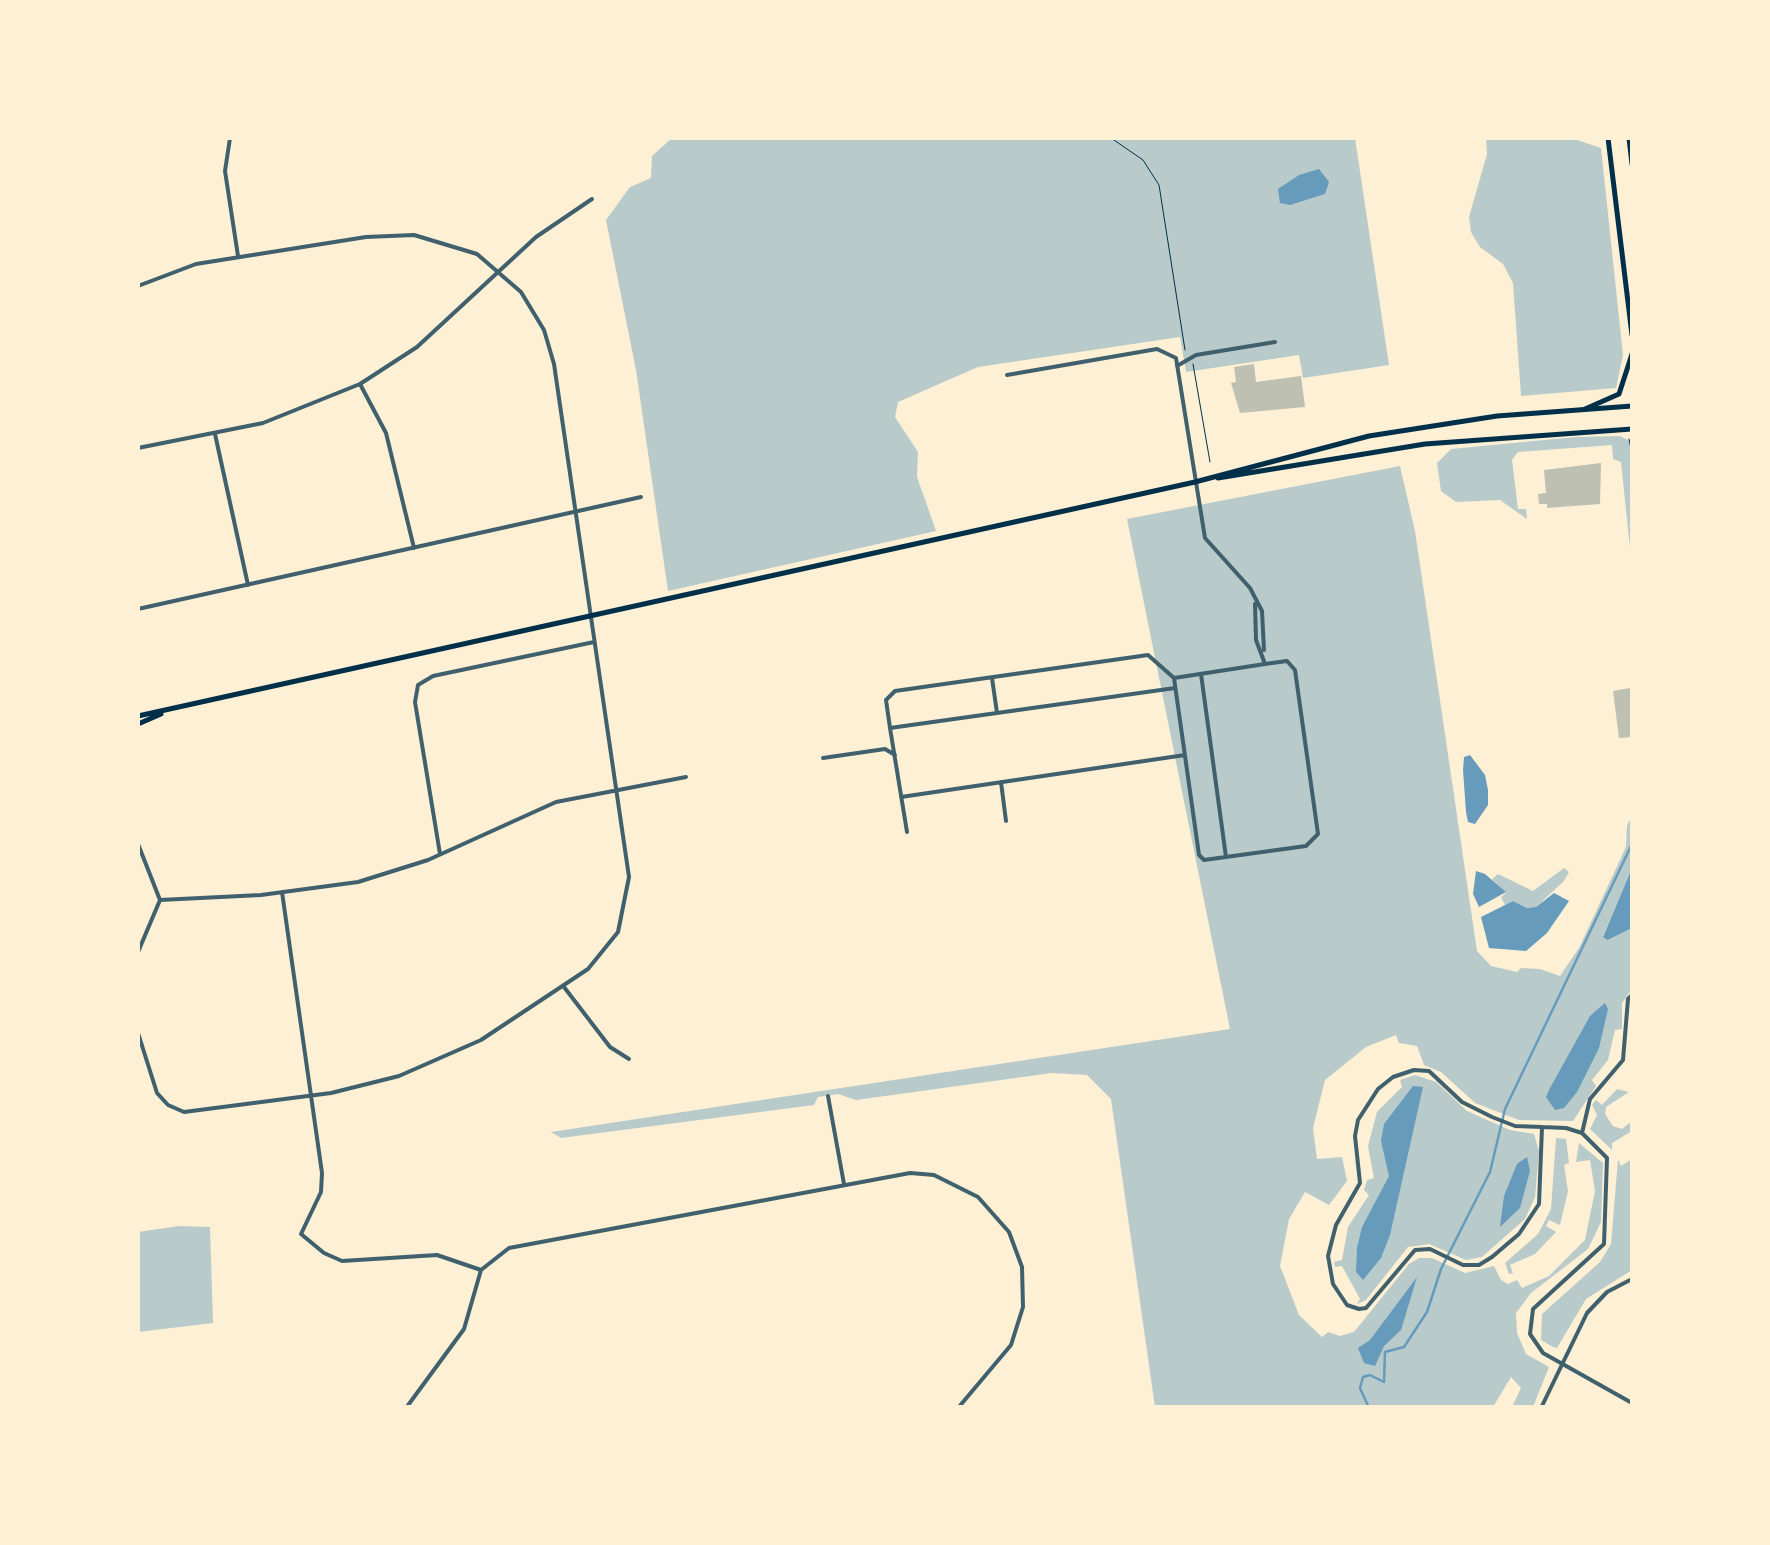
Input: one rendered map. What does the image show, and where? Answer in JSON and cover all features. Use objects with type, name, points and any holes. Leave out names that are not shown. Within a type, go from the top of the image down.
[{"type":"main road","points":[[1608,138],[1632,334]]},
{"type":"main road","points":[[1629,138],[1632,164]]},
{"type":"main road","points":[[1585,409],[1619,394],[1632,354]]},
{"type":"main road","points":[[1195,482],[1321,447],[1424,425],[1632,406]]},
{"type":"main road","points":[[138,720],[591,614],[1195,482],[1435,443],[1631,430]]},
{"type":"street","points":[[230,138],[224,171],[238,256]]},
{"type":"street","points":[[138,448],[285,416],[360,384],[417,347],[556,220],[592,199]]},
{"type":"street","points":[[138,286],[175,269],[238,256],[414,234],[467,249],[501,270],[532,306],[550,345],[629,878],[625,914],[606,952],[564,987],[481,1040],[426,1066],[358,1088],[199,1112],[178,1110],[157,1093],[138,1033]]},
{"type":"street","points":[[1177,366],[1189,358],[1276,342]]},
{"type":"street","points":[[1007,375],[1157,350],[1176,358],[1204,538],[1250,588],[1264,619],[1265,664]]},
{"type":"street","points":[[360,384],[385,431],[414,548]]},
{"type":"street","points":[[215,434],[248,585]]},
{"type":"street","points":[[138,609],[642,497]]},
{"type":"street","points":[[1255,604],[1256,640],[1264,651]]},
{"type":"street","points":[[1253,620],[1264,619]]},
{"type":"street","points":[[440,854],[416,702],[418,684],[433,676],[595,642]]},
{"type":"street","points":[[907,832],[886,700],[895,691],[1148,655],[1174,678],[1199,855],[1204,860],[1306,846],[1318,834],[1295,670],[1287,661],[1174,678]]},
{"type":"street","points":[[1201,674],[1226,857]]},
{"type":"street","points":[[992,678],[996,713]]},
{"type":"street","points":[[890,728],[1175,688]]},
{"type":"street","points":[[823,758],[885,749],[894,755]]},
{"type":"street","points":[[901,797],[1185,754]]},
{"type":"street","points":[[160,900],[282,892],[358,882],[440,854],[526,813],[616,788],[686,777]]},
{"type":"street","points":[[1000,782],[1006,822]]},
{"type":"street","points":[[138,844],[160,900],[138,952]]},
{"type":"street","points":[[282,892],[322,1173],[318,1202],[300,1231],[342,1260],[437,1255],[482,1270]]},
{"type":"street","points":[[564,987],[610,1048],[629,1058]]},
{"type":"street","points":[[1582,1133],[1590,1099],[1623,1060],[1628,999],[1632,995]]},
{"type":"street","points":[[1542,1127],[1539,1204],[1519,1234],[1479,1264],[1454,1260],[1423,1248],[1406,1256],[1366,1308],[1353,1309],[1340,1294],[1328,1256],[1336,1225],[1360,1184],[1355,1136],[1358,1120],[1378,1089],[1393,1077],[1414,1070],[1437,1076],[1462,1102],[1496,1119],[1508,1124],[1542,1127],[1582,1133],[1602,1152],[1609,1168],[1604,1244],[1533,1309],[1530,1334],[1542,1353],[1632,1403]]},
{"type":"street","points":[[828,1096],[844,1184]]},
{"type":"street","points":[[406,1408],[423,1380],[460,1338],[482,1270],[502,1251],[518,1244],[612,1232],[897,1173],[934,1175],[978,1197],[1009,1232],[1024,1279],[1019,1324],[1005,1355],[958,1408]]},
{"type":"street","points":[[1542,1408],[1586,1313],[1607,1292],[1632,1280]]},
{"type":"path","points":[[1111,138],[1143,160],[1164,198],[1180,337],[1189,358],[1210,462]]},
{"type":"path","points":[[1631,430],[1632,453]]},
{"type":"shaded area","points":[[672,138],[1355,138],[1389,365],[1303,378],[1299,355],[1186,372],[1180,337],[978,367],[898,402],[895,417],[918,452],[917,477],[936,531],[668,591],[636,370],[606,220],[630,187],[651,178],[652,156]]},
{"type":"shaded area","points":[[1486,138],[1571,138],[1601,148],[1623,355],[1616,388],[1521,396],[1513,283],[1503,264],[1480,247],[1471,232],[1469,217],[1487,154]]},
{"type":"shaded area","points":[[1620,436],[1632,442],[1632,567],[1621,462],[1613,459],[1612,445],[1518,452],[1512,460],[1518,509],[1526,509],[1527,519],[1500,500],[1456,502],[1441,491],[1437,463],[1451,449]]},
{"type":"shaded area","points":[[1400,466],[1415,531],[1477,951],[1491,966],[1517,972],[1521,968],[1540,969],[1560,976],[1579,948],[1626,847],[1632,815],[1632,868],[1603,936],[1609,940],[1632,928],[1632,989],[1622,1003],[1622,1029],[1615,1030],[1608,1060],[1592,1080],[1596,1086],[1573,1121],[1519,1120],[1475,1103],[1441,1072],[1424,1065],[1417,1046],[1399,1043],[1396,1035],[1366,1047],[1325,1080],[1313,1128],[1317,1159],[1342,1157],[1347,1181],[1329,1205],[1305,1192],[1289,1219],[1280,1266],[1299,1315],[1322,1337],[1328,1332],[1340,1336],[1354,1332],[1409,1264],[1419,1258],[1432,1258],[1465,1273],[1494,1266],[1501,1280],[1508,1284],[1517,1280],[1522,1288],[1549,1276],[1585,1240],[1595,1191],[1590,1160],[1576,1162],[1579,1143],[1603,1163],[1601,1222],[1588,1249],[1531,1293],[1516,1313],[1517,1333],[1526,1354],[1549,1367],[1533,1407],[1512,1407],[1521,1388],[1511,1377],[1493,1407],[1155,1407],[1111,1099],[1087,1075],[1052,1073],[856,1100],[838,1094],[818,1097],[814,1105],[561,1138],[551,1132],[1230,1029],[1127,519]]},
{"type":"shaded area","points":[[1564,868],[1569,872],[1563,882],[1536,907],[1527,908],[1513,901],[1505,905],[1501,897],[1506,893],[1492,879],[1498,874],[1533,891]]},
{"type":"shaded area","points":[[1415,1075],[1436,1082],[1467,1111],[1510,1130],[1534,1134],[1539,1151],[1535,1197],[1525,1219],[1482,1257],[1466,1260],[1429,1244],[1408,1247],[1366,1300],[1357,1304],[1360,1299],[1342,1266],[1335,1267],[1334,1262],[1342,1260],[1348,1227],[1369,1195],[1364,1190],[1367,1180],[1374,1178],[1368,1146],[1377,1112],[1402,1087],[1400,1080]]},
{"type":"shaded area","points":[[1617,1089],[1629,1092],[1606,1107],[1605,1114],[1613,1126],[1622,1129],[1632,1121],[1632,1131],[1612,1143],[1612,1150],[1590,1129],[1597,1115],[1592,1105],[1596,1100],[1602,1105]]},
{"type":"shaded area","points":[[1556,1138],[1566,1139],[1569,1163],[1564,1165],[1568,1191],[1560,1225],[1549,1220],[1546,1226],[1556,1232],[1535,1254],[1510,1265],[1513,1273],[1509,1274],[1505,1263],[1538,1234],[1551,1209]]},
{"type":"shaded area","points":[[1618,1159],[1621,1166],[1632,1159],[1632,1270],[1586,1299],[1557,1348],[1553,1347],[1541,1340],[1542,1314],[1600,1262],[1611,1244]]},
{"type":"shaded area","points":[[179,1226],[210,1227],[213,1323],[138,1332],[138,1232]]},
{"type":"water","points":[[1319,169],[1329,182],[1325,194],[1290,205],[1280,203],[1278,189],[1299,175]]},
{"type":"water","points":[[1470,755],[1485,775],[1488,790],[1488,805],[1475,824],[1468,822],[1466,812],[1463,770],[1464,757]]},
{"type":"water","points":[[1632,868],[1632,928],[1608,940],[1603,937]]},
{"type":"water","points":[[1476,871],[1506,892],[1479,907],[1473,894]]},
{"type":"water","points":[[1554,893],[1569,901],[1547,933],[1526,951],[1489,948],[1481,917],[1513,901],[1527,908],[1536,907]]},
{"type":"water","points":[[1605,1003],[1608,1009],[1599,1048],[1577,1092],[1564,1108],[1555,1110],[1546,1097],[1550,1088],[1590,1016]]},
{"type":"water","points":[[1413,1086],[1423,1087],[1390,1235],[1381,1258],[1363,1280],[1356,1272],[1362,1227],[1389,1176],[1381,1141],[1384,1124]]},
{"type":"water","points":[[1527,1157],[1530,1171],[1520,1208],[1500,1227],[1504,1196],[1517,1164]]},
{"type":"water","points":[[1417,1277],[1401,1330],[1384,1346],[1375,1366],[1364,1363],[1358,1348],[1370,1340]]},
{"type":"building","points":[[1254,364],[1256,382],[1301,376],[1305,407],[1240,413],[1231,383],[1236,382],[1234,367]]},
{"type":"building","points":[[1601,463],[1600,504],[1547,508],[1547,504],[1539,504],[1538,494],[1546,493],[1544,470]]},
{"type":"building","points":[[1630,688],[1632,737],[1619,738],[1613,691]]},
{"type":"waterway","points":[[1369,1408],[1360,1388],[1363,1377],[1370,1375],[1384,1382],[1385,1352],[1404,1347],[1427,1312],[1441,1269],[1490,1172],[1505,1109],[1632,844]]}]
